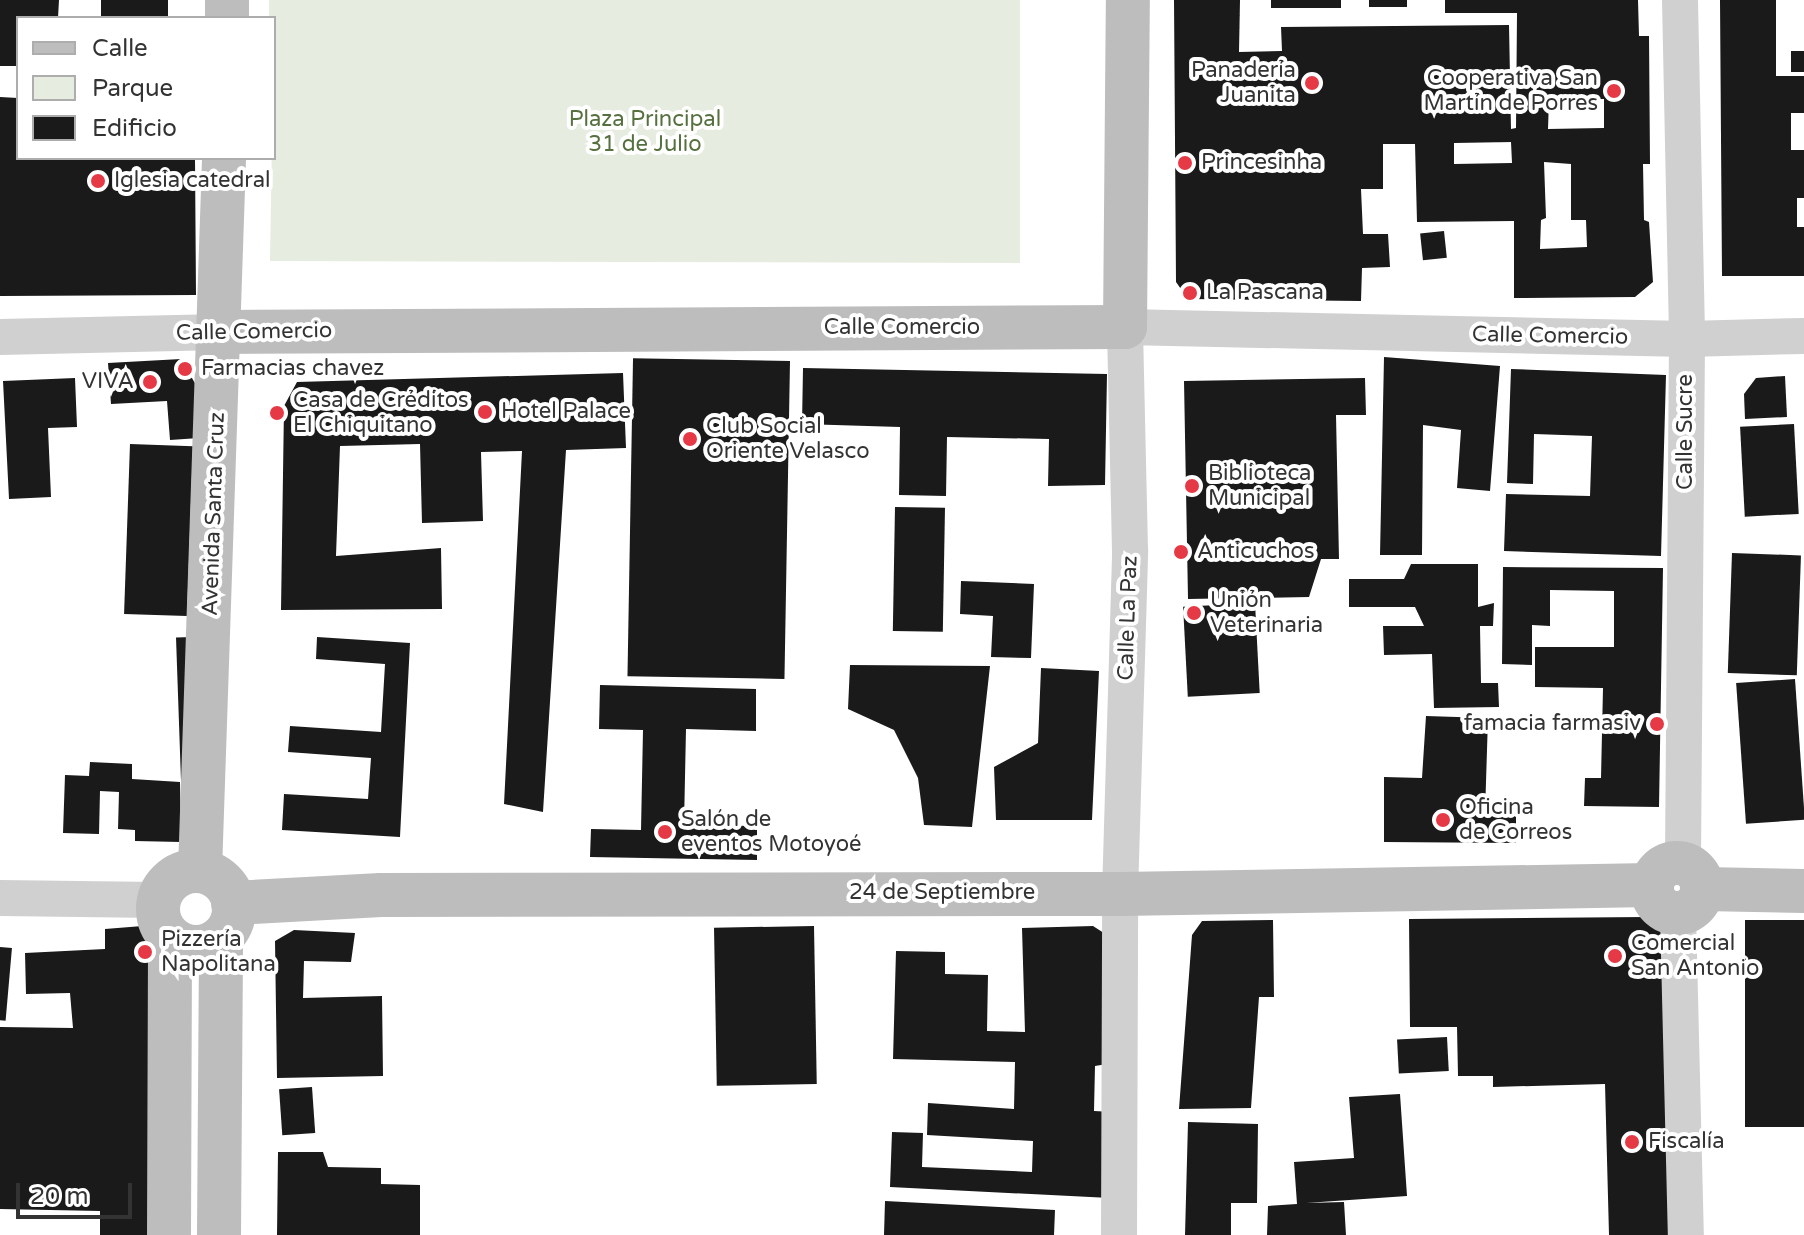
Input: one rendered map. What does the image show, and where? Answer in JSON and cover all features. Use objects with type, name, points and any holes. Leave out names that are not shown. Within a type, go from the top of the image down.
[{"type":"main road","name":"Calle La Paz","points":[[1125,327],[1128,0]]},
{"type":"main road","name":"Avenida Santa Cruz","points":[[200,871],[221,332],[224,160]]},
{"type":"main road","name":"Calle Comercio","points":[[221,332],[1125,327]]},
{"type":"main road","points":[[169,1235],[164,919],[178,874],[200,871],[222,881],[227,920],[219,1235]]},
{"type":"main road","name":"24 de Septiembre","points":[[227,920],[396,895],[1120,894],[1679,888],[1804,891]]},
{"type":"main road","points":[[164,919],[190,947],[227,920]]},
{"type":"street","name":"Calle Sucre","points":[[1680,0],[1687,339],[1679,888],[1686,1235]]},
{"type":"street","name":"Calle Comercio","points":[[1125,327],[1687,339],[1804,336]]},
{"type":"street","name":"Calle La Paz","points":[[1119,1235],[1120,894],[1130,550],[1125,327]]},
{"type":"street","name":"Calle Comercio","points":[[0,337],[221,332]]},
{"type":"street","points":[[0,898],[164,919]]},
{"type":"green space","name":"Plaza Principal 31 de Julio","points":[[269,0],[1020,0],[1020,263],[270,261],[272,160],[276,160],[276,16],[269,16]]},
{"type":"building","points":[[0,0],[59,0],[58,16],[16,16],[16,66],[0,66]]},
{"type":"building","points":[[101,0],[168,0],[168,16],[101,16]]},
{"type":"building","points":[[1174,0],[1240,0],[1239,52],[1282,51],[1281,27],[1509,25],[1511,129],[1516,128],[1517,13],[1445,13],[1445,0],[1638,0],[1639,36],[1649,36],[1650,164],[1643,164],[1644,220],[1649,222],[1653,282],[1635,297],[1514,298],[1514,221],[1417,222],[1415,144],[1383,144],[1383,189],[1361,189],[1363,234],[1388,234],[1390,267],[1362,268],[1361,301],[1188,299],[1176,282]],"holes":[[[1604,99],[1604,128],[1548,129],[1549,100]],[[1511,142],[1512,163],[1454,164],[1454,143]],[[1544,162],[1571,164],[1571,220],[1586,220],[1587,247],[1540,249],[1541,220],[1546,218]]]},
{"type":"building","points":[[1271,0],[1341,0],[1341,8],[1271,8]]},
{"type":"building","points":[[1369,0],[1407,0],[1407,7],[1369,7]]},
{"type":"building","points":[[1720,0],[1776,0],[1776,76],[1804,76],[1804,113],[1791,113],[1791,150],[1804,150],[1804,198],[1797,198],[1797,227],[1804,227],[1804,276],[1722,276]]},
{"type":"building","points":[[1791,51],[1804,51],[1804,72],[1791,72]]},
{"type":"building","name":"Iglesia catedral","points":[[0,97],[16,98],[16,160],[195,160],[196,295],[0,296]]},
{"type":"building","points":[[1444,231],[1447,258],[1423,260],[1420,234]]},
{"type":"building","points":[[1384,357],[1500,366],[1490,491],[1457,488],[1461,430],[1423,425],[1422,555],[1380,555]]},
{"type":"building","points":[[633,358],[790,361],[784,679],[627,676]]},
{"type":"building","points":[[181,359],[196,385],[199,438],[170,440],[167,401],[111,404],[108,363]]},
{"type":"building","points":[[803,368],[1107,374],[1105,485],[1048,486],[1049,439],[947,437],[946,496],[899,495],[900,427],[802,424]]},
{"type":"building","points":[[1511,369],[1666,375],[1661,556],[1504,551],[1506,494],[1590,496],[1592,436],[1534,434],[1533,484],[1507,483]]},
{"type":"building","points":[[623,373],[626,448],[566,450],[543,812],[504,804],[522,451],[481,452],[483,521],[422,523],[420,444],[340,446],[336,556],[441,548],[442,609],[281,610],[284,406],[297,382]]},
{"type":"building","points":[[1785,376],[1787,417],[1745,419],[1744,394],[1756,378]]},
{"type":"building","points":[[75,378],[77,427],[48,428],[51,497],[9,499],[3,381]]},
{"type":"building","points":[[1365,378],[1366,415],[1336,415],[1339,559],[1321,559],[1309,597],[1188,599],[1184,381]]},
{"type":"building","points":[[1794,424],[1799,514],[1745,517],[1740,427]]},
{"type":"building","points":[[130,444],[193,446],[187,616],[124,614]]},
{"type":"building","points":[[895,507],[945,508],[943,632],[893,631]]},
{"type":"building","points":[[1732,553],[1801,555],[1797,675],[1728,673]]},
{"type":"building","points":[[1411,564],[1478,564],[1478,607],[1494,603],[1493,626],[1480,626],[1481,683],[1498,683],[1499,707],[1434,708],[1432,654],[1384,655],[1383,626],[1424,626],[1415,607],[1349,607],[1349,579],[1404,579]]},
{"type":"building","points":[[1503,567],[1663,568],[1659,807],[1584,806],[1585,778],[1601,778],[1603,688],[1535,687],[1535,647],[1614,647],[1614,591],[1550,590],[1550,626],[1532,625],[1532,665],[1502,664]]},
{"type":"building","points":[[961,581],[1034,584],[1031,658],[991,657],[993,616],[960,614]]},
{"type":"building","points":[[1255,603],[1260,693],[1188,697],[1183,607]]},
{"type":"building","points":[[193,637],[198,782],[181,783],[176,638]]},
{"type":"building","points":[[317,637],[410,643],[400,837],[282,830],[284,794],[368,799],[371,758],[288,752],[290,726],[381,732],[385,664],[316,659]]},
{"type":"building","points":[[850,665],[990,666],[972,827],[924,825],[918,778],[894,730],[848,709]]},
{"type":"building","points":[[1041,668],[1099,671],[1092,820],[996,820],[994,767],[1038,743]]},
{"type":"building","points":[[1795,679],[1804,820],[1746,824],[1736,683]]},
{"type":"building","points":[[600,685],[756,689],[756,731],[686,729],[684,825],[757,826],[757,860],[590,857],[591,829],[641,830],[643,730],[599,729]]},
{"type":"building","points":[[1426,716],[1488,718],[1485,814],[1516,815],[1516,843],[1384,842],[1384,777],[1422,778]]},
{"type":"building","points":[[90,762],[132,764],[132,779],[180,782],[181,842],[135,841],[135,830],[118,829],[119,792],[100,791],[99,834],[63,833],[65,775],[89,776]]},
{"type":"building","points":[[1646,917],[1671,936],[1676,1235],[1609,1235],[1605,1084],[1493,1087],[1493,1076],[1458,1076],[1457,1027],[1410,1027],[1409,919]]},
{"type":"building","points":[[1273,920],[1274,997],[1259,997],[1251,1108],[1179,1109],[1192,935],[1202,921]]},
{"type":"building","points":[[1745,920],[1804,920],[1804,1127],[1745,1127]]},
{"type":"building","points":[[155,925],[164,1235],[100,1235],[100,1211],[0,1209],[0,1027],[73,1028],[70,993],[26,994],[25,953],[105,949],[105,929]]},
{"type":"building","points":[[814,926],[817,1084],[717,1086],[714,928]]},
{"type":"building","points":[[1093,926],[1110,937],[1107,1064],[1095,1066],[1094,1111],[1113,1112],[1110,1198],[890,1187],[892,1132],[923,1133],[922,1167],[1032,1172],[1033,1141],[927,1135],[928,1103],[1014,1109],[1015,1062],[893,1059],[896,951],[945,952],[945,974],[988,975],[987,1031],[1025,1032],[1022,928]]},
{"type":"building","points":[[294,930],[355,933],[351,962],[304,961],[303,998],[382,996],[383,1076],[277,1078],[275,941]]},
{"type":"building","points":[[0,947],[12,948],[6,1021],[0,1020]]},
{"type":"building","points":[[1447,1037],[1449,1071],[1399,1074],[1397,1040]]},
{"type":"building","points":[[312,1087],[315,1133],[282,1135],[279,1089]]},
{"type":"building","points":[[1400,1094],[1407,1196],[1306,1203],[1344,1202],[1346,1235],[1267,1235],[1268,1206],[1297,1204],[1294,1162],[1354,1158],[1349,1097]]},
{"type":"building","points":[[1188,1122],[1258,1124],[1257,1203],[1231,1203],[1231,1235],[1185,1235]]},
{"type":"building","points":[[278,1152],[323,1152],[328,1167],[381,1168],[381,1184],[420,1185],[420,1235],[277,1235]]},
{"type":"building","points":[[885,1201],[1055,1210],[1054,1235],[884,1235]]},
{"type":"place","name":"Panadería Juanita","points":[[1312,83]]},
{"type":"place","name":"Cooperativa San Martín de Porres","points":[[1614,91]]},
{"type":"place","name":"Princesinha","points":[[1185,163]]},
{"type":"place","name":"Iglesia catedral","points":[[98,181]]},
{"type":"place","name":"La Pascana","points":[[1190,293]]},
{"type":"place","name":"Farmacias chavez","points":[[185,369]]},
{"type":"place","name":"VIVA","points":[[150,382]]},
{"type":"place","name":"Hotel Palace","points":[[485,412]]},
{"type":"place","name":"Casa de Créditos El Chiquitano","points":[[277,413]]},
{"type":"place","name":"Club Social Oriente Velasco","points":[[690,439]]},
{"type":"place","name":"Biblioteca Municipal","points":[[1192,486]]},
{"type":"place","name":"Anticuchos","points":[[1181,552]]},
{"type":"place","name":"Unión Veterinaria","points":[[1194,613]]},
{"type":"place","name":"famacia farmasiv","points":[[1657,724]]},
{"type":"place","name":"Oficina de Correos","points":[[1443,820]]},
{"type":"place","name":"Salón de eventos Motoyoé","points":[[665,832]]},
{"type":"place","name":"Pizzería Napolitana","points":[[145,952]]},
{"type":"place","name":"Comercial San Antonio","points":[[1615,956]]},
{"type":"place","name":"Fiscalía","points":[[1632,1142]]}]
